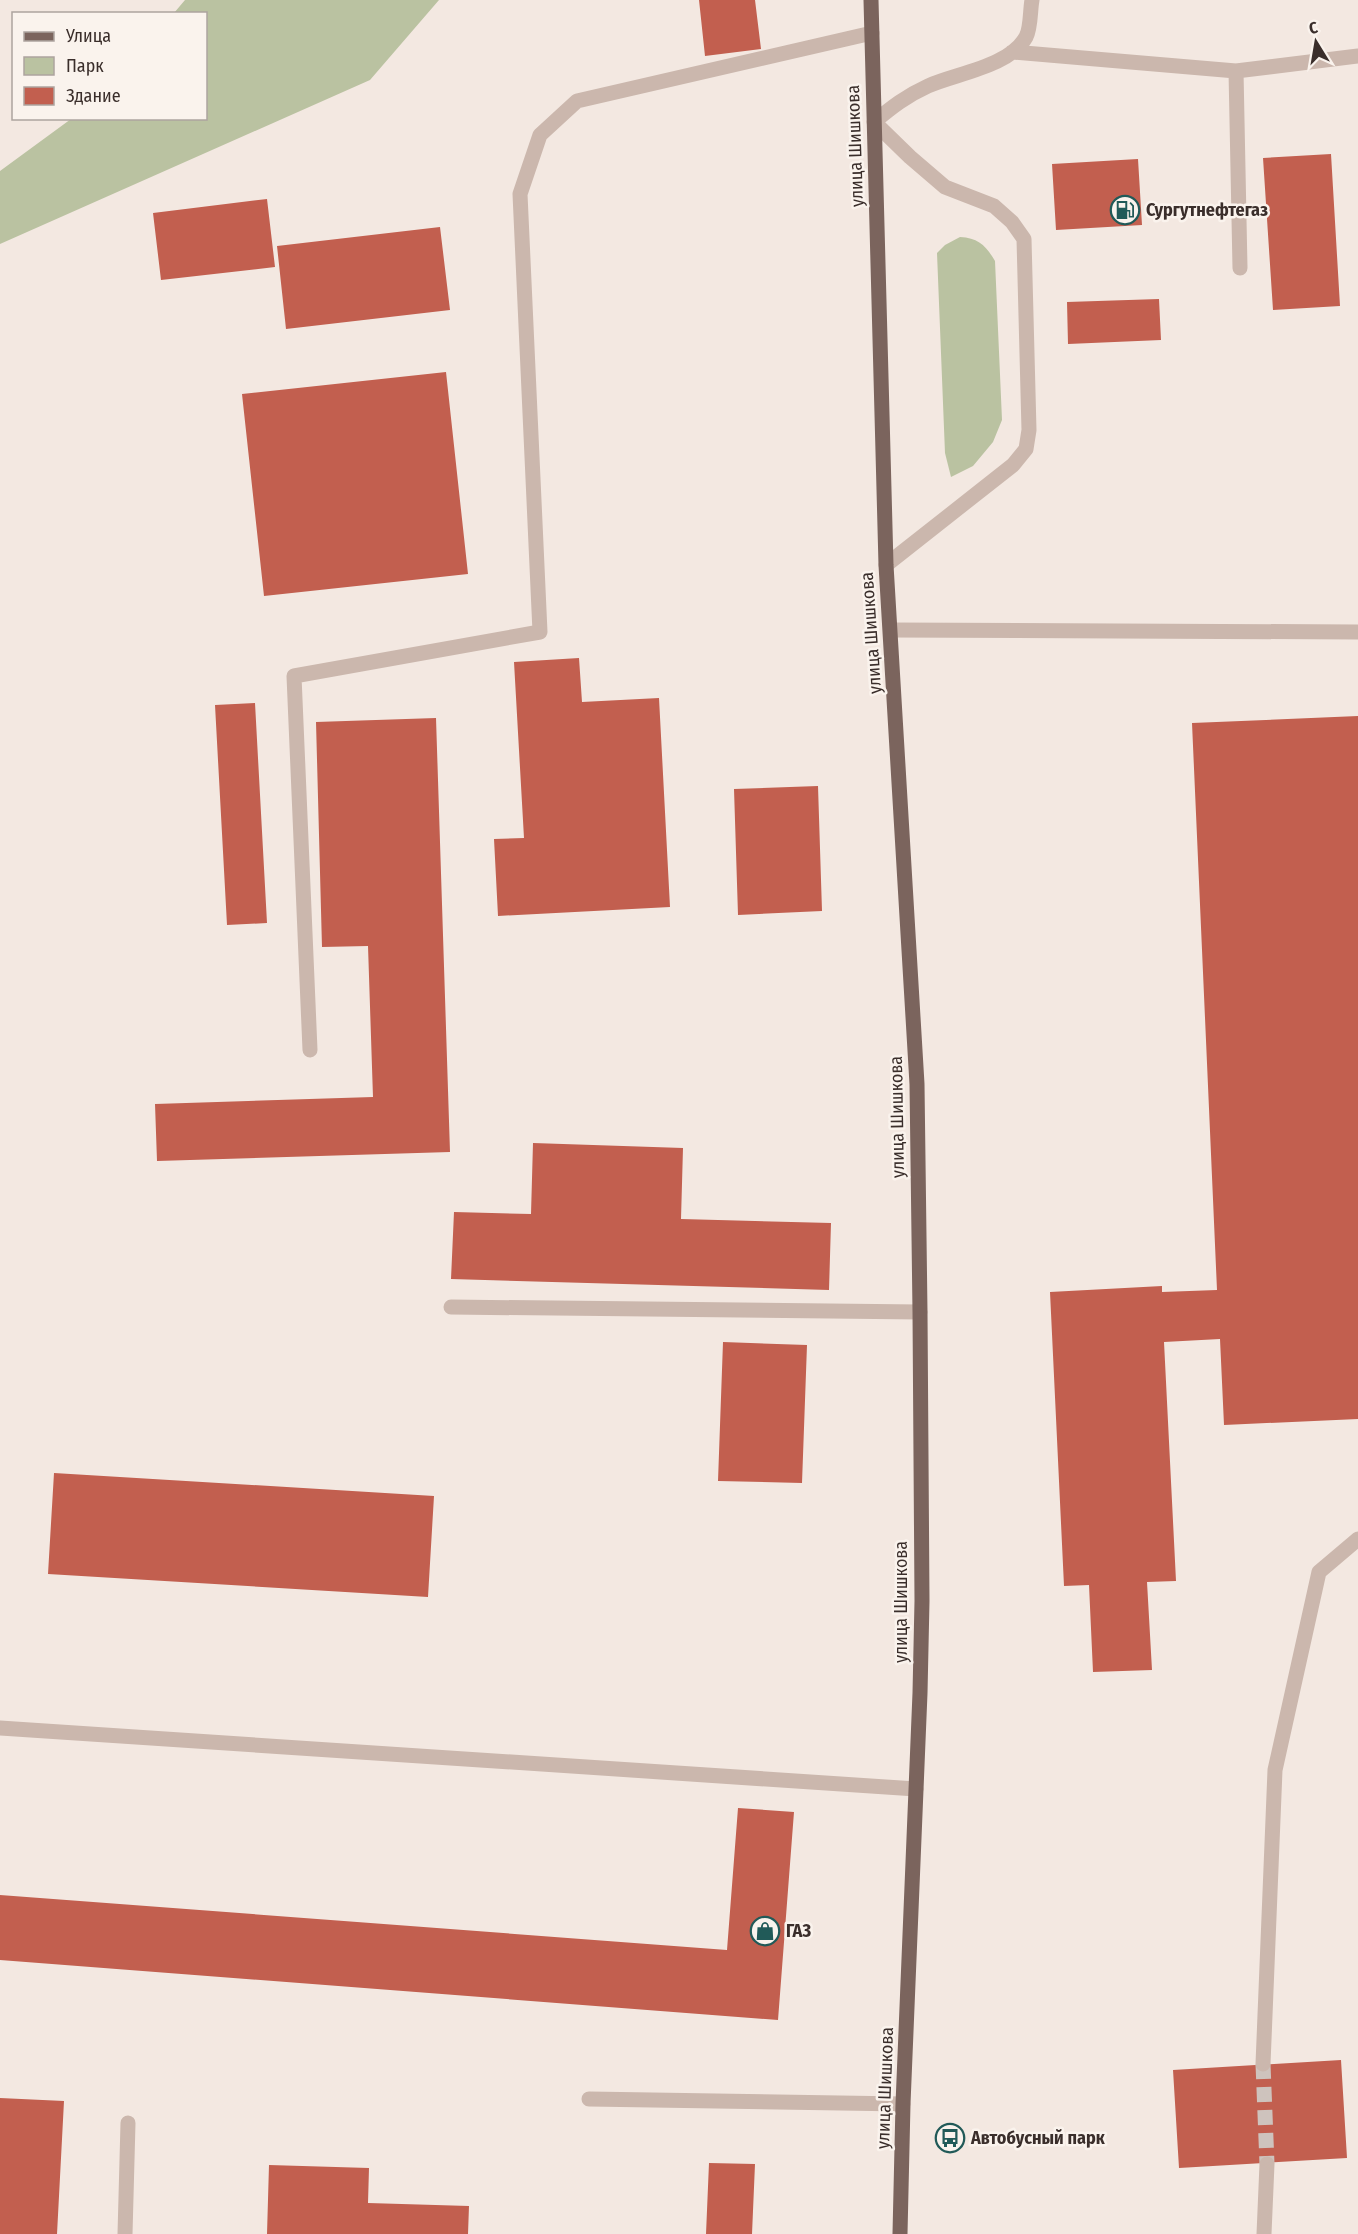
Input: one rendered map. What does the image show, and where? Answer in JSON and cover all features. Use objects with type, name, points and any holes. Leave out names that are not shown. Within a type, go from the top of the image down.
[{"type":"main road","name":"улица Шишкова","points":[[871,0],[886,565],[917,1084],[920,1312],[922,1601],[900,2234]]},
{"type":"lane","points":[[886,565],[1013,465],[1026,449],[1029,430],[1024,239],[1012,222],[994,206],[945,187],[874,122],[903,98],[931,85],[993,63],[1012,52],[1027,36],[1032,0]]},
{"type":"lane","points":[[310,1050],[294,676],[540,632],[520,194],[540,135],[577,101],[872,33]]},
{"type":"lane","points":[[1012,52],[1236,71],[1358,56]]},
{"type":"lane","points":[[1236,71],[1240,268]]},
{"type":"lane","points":[[891,630],[1358,632]]},
{"type":"lane","points":[[451,1307],[920,1312]]},
{"type":"lane","points":[[1263,2064],[1275,1770],[1319,1572],[1358,1539]]},
{"type":"lane","points":[[0,1728],[916,1789]]},
{"type":"lane","points":[[589,2099],[903,2104]]},
{"type":"lane","points":[[125,2234],[128,2123]]},
{"type":"lane","points":[[1264,2234],[1267,2164]]},
{"type":"green space","points":[[185,0],[439,0],[370,80],[0,244],[0,171],[70,120],[207,120],[207,12],[175,12]]},
{"type":"green space","points":[[960,237],[972,239],[981,244],[995,261],[1002,420],[993,442],[973,466],[951,477],[945,453],[937,253],[945,245]]},
{"type":"building","points":[[699,0],[755,0],[761,49],[705,56]]},
{"type":"building","points":[[1331,154],[1340,306],[1273,310],[1263,158]]},
{"type":"building","points":[[1138,159],[1142,225],[1056,230],[1052,164]]},
{"type":"building","points":[[267,199],[275,267],[161,280],[153,213]]},
{"type":"building","points":[[440,227],[450,310],[286,329],[277,246]]},
{"type":"building","points":[[1159,299],[1161,340],[1068,344],[1067,302]]},
{"type":"building","points":[[446,372],[468,574],[264,596],[242,394]]},
{"type":"building","points":[[579,658],[582,702],[659,698],[670,907],[498,916],[494,839],[524,838],[514,662]]},
{"type":"building","points":[[255,703],[267,923],[227,925],[215,705]]},
{"type":"building","points":[[1358,716],[1358,1419],[1224,1425],[1220,1339],[1164,1342],[1176,1581],[1147,1582],[1152,1670],[1093,1672],[1089,1585],[1064,1586],[1050,1292],[1162,1286],[1162,1292],[1217,1290],[1192,723]]},
{"type":"building","points":[[436,718],[450,1152],[157,1161],[155,1104],[373,1097],[368,946],[322,947],[316,722]]},
{"type":"building","points":[[818,786],[822,911],[738,915],[734,789]]},
{"type":"building","points":[[533,1143],[683,1148],[681,1219],[831,1223],[829,1290],[451,1279],[454,1212],[531,1214]]},
{"type":"building","points":[[723,1342],[807,1345],[802,1483],[718,1481]]},
{"type":"building","points":[[54,1473],[434,1496],[428,1597],[48,1574]]},
{"type":"building","points":[[738,1808],[794,1812],[778,2020],[0,1960],[0,1895],[727,1950]]},
{"type":"building","points":[[1341,2060],[1347,2158],[1179,2168],[1173,2070]]},
{"type":"building","points":[[0,2098],[64,2101],[57,2234],[0,2234]]},
{"type":"building","points":[[709,2163],[755,2164],[752,2234],[706,2234]]},
{"type":"building","points":[[269,2165],[369,2168],[368,2203],[469,2206],[468,2234],[267,2234]]},
{"type":"tunnel","points":[[1263,2064],[1267,2164]]},
{"type":"place","name":"Сургутнефтегаз","points":[[1125,210]]},
{"type":"place","name":"ГАЗ","points":[[765,1931]]},
{"type":"place","name":"Автобусный парк","points":[[950,2138]]}]
